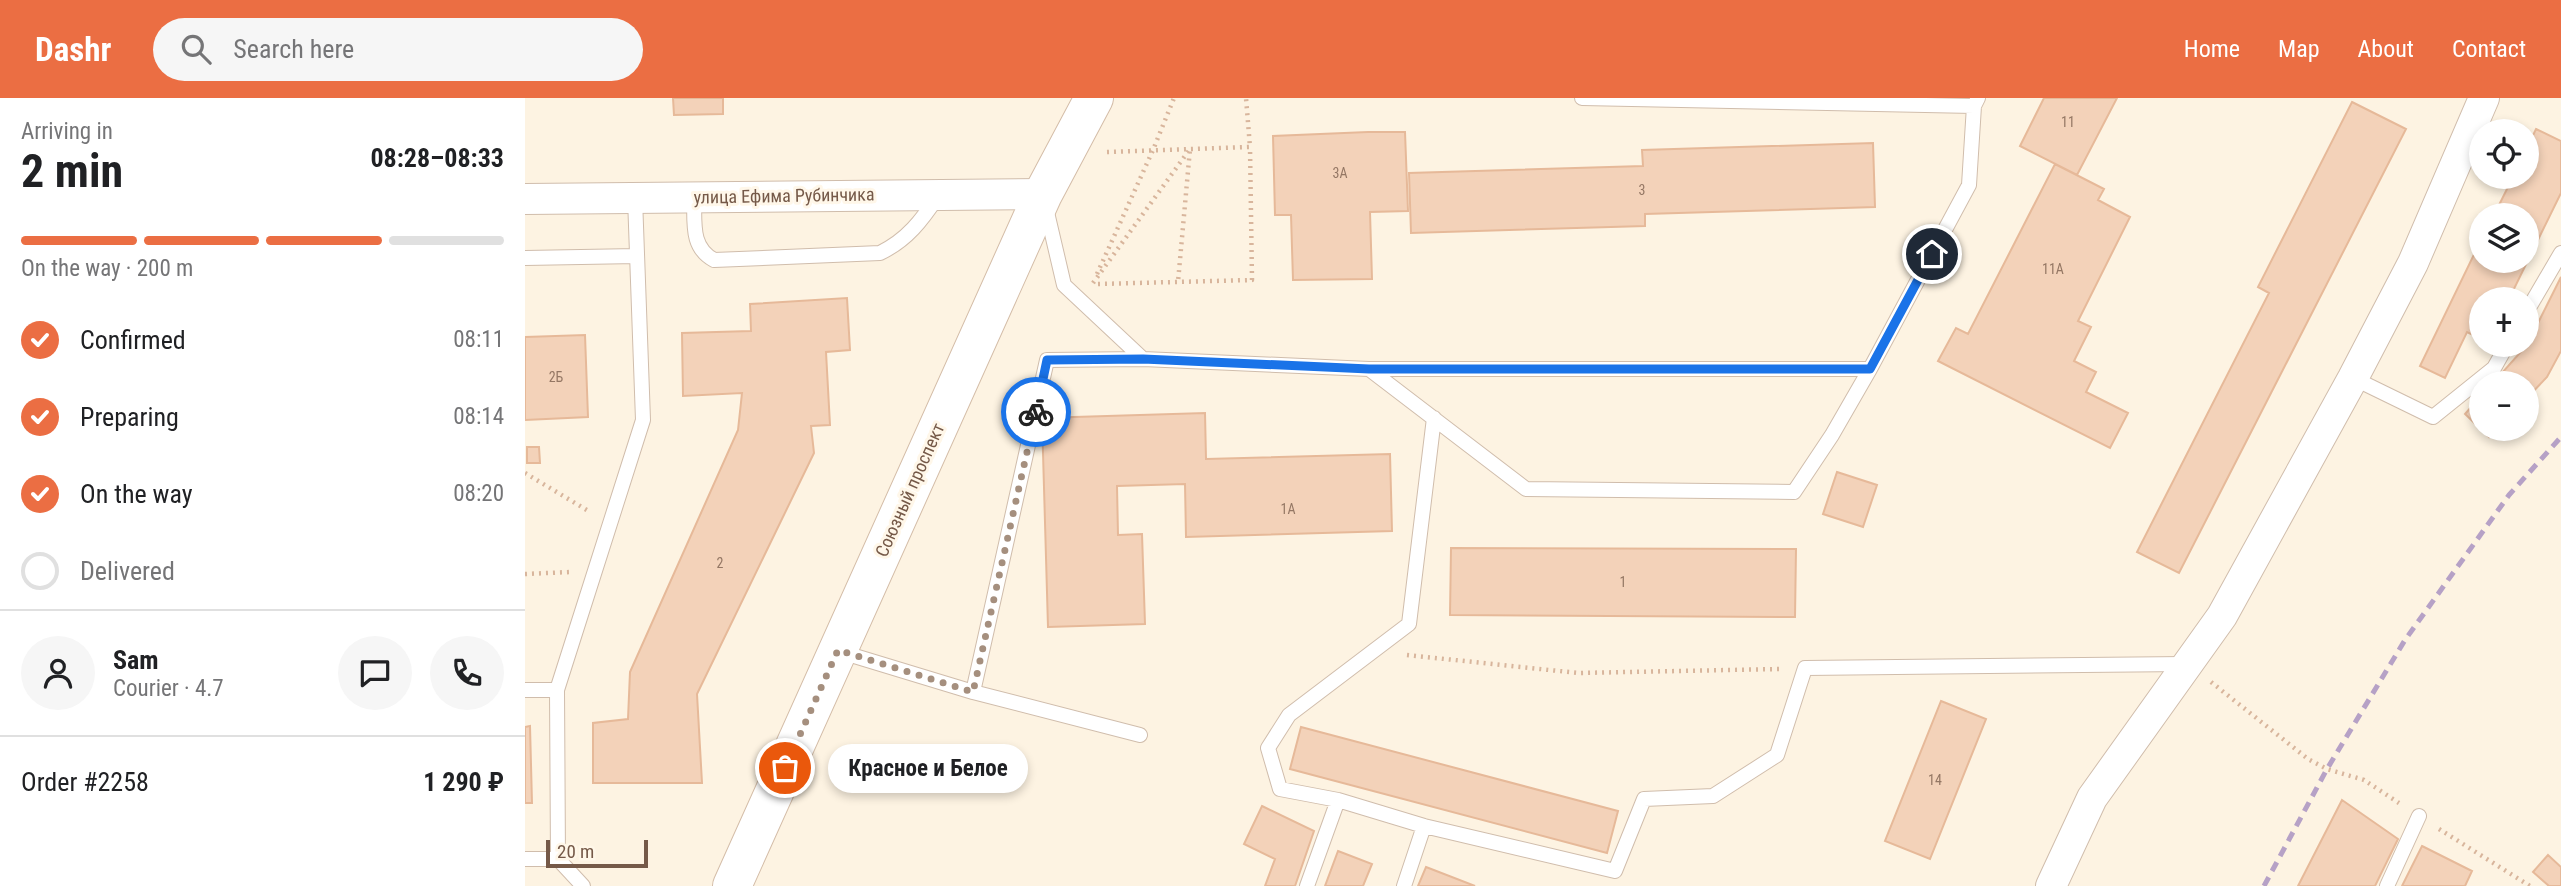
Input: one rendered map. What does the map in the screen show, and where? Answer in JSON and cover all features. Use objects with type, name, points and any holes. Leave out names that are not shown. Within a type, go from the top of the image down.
[{"type":"street","name":"Союзный проспект","points":[[732,886],[1043,194],[1094,98]]},
{"type":"street","points":[[2051,886],[2092,798],[2222,616],[2353,378],[2413,263],[2484,98]]},
{"type":"street","name":"улица Ефима Рубинчика","points":[[525,200],[1043,194]]},
{"type":"lane","points":[[1369,369],[1526,489],[1794,492],[1832,435],[1870,369],[1969,185],[1976,102],[1582,98]]},
{"type":"lane","points":[[1043,194],[1064,285],[1143,359]]},
{"type":"lane","points":[[694,197],[697,243],[702,254],[714,260],[880,253],[895,246],[918,225],[940,195]]},
{"type":"lane","points":[[583,886],[558,859],[557,690],[643,421],[635,198]]},
{"type":"lane","points":[[2539,291],[2561,253]]},
{"type":"lane","points":[[525,258],[637,256]]},
{"type":"lane","points":[[2353,378],[2433,417],[2494,368],[2500,357]]},
{"type":"lane","points":[[973,692],[1047,360],[1143,359],[1369,369],[1870,369]]},
{"type":"lane","points":[[1434,418],[1409,624],[1289,715],[1268,748],[1280,789],[1338,800],[1424,826],[1615,871],[1644,799],[1713,796],[1777,755],[1805,668],[2188,664]]},
{"type":"lane","points":[[838,650],[973,692],[1140,735]]},
{"type":"lane","points":[[525,690],[557,690]]},
{"type":"lane","points":[[1307,886],[1338,800]]},
{"type":"lane","points":[[2388,886],[2419,816]]},
{"type":"lane","points":[[1404,886],[1424,826]]},
{"type":"lane","points":[[525,859],[558,859]]},
{"type":"path","points":[[1093,284],[1174,98]]},
{"type":"path","points":[[1064,285],[1252,280],[1250,147],[1246,98]]},
{"type":"path","points":[[1064,155],[1250,147]]},
{"type":"path","points":[[1178,282],[1190,149]]},
{"type":"path","points":[[1093,284],[1190,149]]},
{"type":"path","points":[[525,474],[610,524]]},
{"type":"path","points":[[525,574],[595,572]]},
{"type":"path","points":[[1372,651],[1577,673],[1805,668]]},
{"type":"path","points":[[2188,664],[2308,759],[2327,769],[2364,780],[2530,886]]},
{"type":"building","points":[[673,98],[723,98],[723,114],[674,115]]},
{"type":"building","points":[[2044,98],[2117,98],[2077,175],[2020,146]]},
{"type":"building","points":[[2352,102],[2406,129],[2179,573],[2137,552],[2269,293],[2258,287]]},
{"type":"building","points":[[2539,130],[2561,141],[2561,193],[2539,238],[2539,203],[2500,203],[2507,189],[2539,189]]},
{"type":"building","points":[[1405,132],[1408,211],[1370,212],[1372,279],[1293,280],[1291,215],[1275,215],[1273,136]]},
{"type":"building","points":[[1873,143],[1875,207],[1645,214],[1645,226],[1411,233],[1409,173],[1643,166],[1642,150]]},
{"type":"building","points":[[2055,164],[2104,189],[2098,200],[2130,217],[2078,321],[2091,327],[2074,361],[2096,372],[2086,392],[2128,413],[2110,448],[1938,361],[1956,328],[1968,334]]},
{"type":"building","points":[[2469,265],[2469,273],[2522,273],[2515,287],[2469,287],[2469,333],[2467,332],[2445,378],[2420,366]]},
{"type":"building","points":[[2561,277],[2561,351],[2547,377],[2539,385],[2539,371],[2504,371],[2516,357],[2539,357],[2539,321]]},
{"type":"building","points":[[847,298],[850,350],[826,352],[830,425],[811,426],[814,453],[697,694],[702,783],[593,783],[593,723],[628,719],[630,672],[738,430],[742,393],[683,396],[682,333],[751,331],[750,304]]},
{"type":"building","points":[[585,335],[588,417],[525,420],[525,337]]},
{"type":"building","points":[[1205,413],[1206,459],[1390,454],[1392,531],[1186,537],[1185,484],[1117,486],[1118,535],[1142,534],[1145,624],[1048,627],[1042,418]]},
{"type":"building","points":[[527,447],[539,447],[540,463],[527,463]]},
{"type":"building","points":[[1837,472],[1877,485],[1863,527],[1823,514]]},
{"type":"building","points":[[1451,548],[1796,549],[1795,617],[1450,615]]},
{"type":"building","points":[[1941,701],[1986,719],[1930,859],[1885,841]]},
{"type":"building","points":[[530,726],[532,803],[525,803],[525,727]]},
{"type":"building","points":[[1301,727],[1618,811],[1607,853],[1290,769]]},
{"type":"building","points":[[2342,800],[2398,839],[2375,886],[2298,886]]},
{"type":"building","points":[[1262,806],[1314,831],[1295,886],[1265,886],[1275,859],[1244,844]]},
{"type":"building","points":[[2422,846],[2472,871],[2465,886],[2402,886]]},
{"type":"building","points":[[1338,851],[1372,864],[1363,886],[1325,886]]},
{"type":"building","points":[[2548,855],[2561,867],[2561,886],[2549,886],[2533,872]]},
{"type":"building","points":[[1426,867],[1475,886],[1418,886]]},
{"type":"railway","points":[[2264,886],[2327,769],[2405,640],[2509,495],[2561,437]]},
{"type":"way so far","points":[[785,768],[838,650],[973,692],[1036,412]]},
{"type":"place","name":"Красное и Белое","points":[[785,768]]},
{"type":"route","points":[[1036,412],[1047,360],[1143,359],[1369,369],[1870,369],[1932,254]]}]
